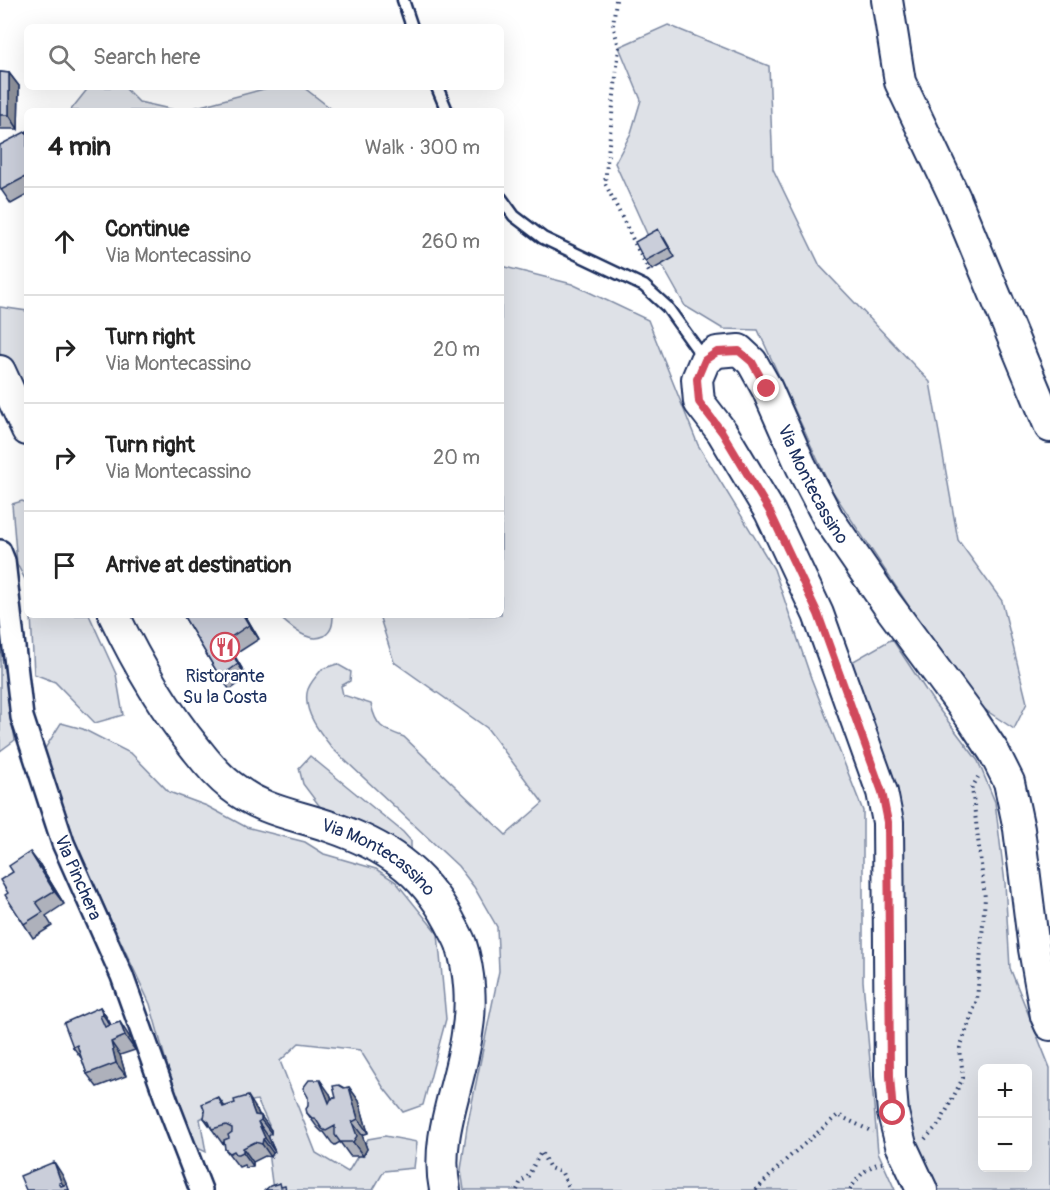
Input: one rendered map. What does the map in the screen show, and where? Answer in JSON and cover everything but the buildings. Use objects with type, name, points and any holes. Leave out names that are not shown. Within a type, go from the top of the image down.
[{"type":"street","points":[[887,0],[900,82],[955,198],[1050,427]]},
{"type":"street","name":"Via Montecassino","points":[[705,360],[717,352],[739,351],[752,362],[828,518],[994,752],[1009,782],[1019,829],[1034,950],[1046,1016],[1050,1025]]},
{"type":"street","points":[[705,360],[697,379],[699,402],[722,432],[770,512],[818,614],[882,792],[888,822],[890,1076],[893,1113],[905,1152],[922,1190]]},
{"type":"street","points":[[0,372],[24,424]]},
{"type":"street","name":"Via Pinchera","points":[[0,551],[4,561],[22,717],[63,843],[122,976],[201,1190]]},
{"type":"street","name":"Via Montecassino","points":[[115,618],[160,702],[212,768],[230,786],[254,801],[288,815],[330,826],[375,844],[417,875],[442,907],[461,943],[469,984],[467,1034],[444,1129],[443,1181],[445,1190]]},
{"type":"lane","points":[[403,0],[411,24]]},
{"type":"lane","points":[[438,90],[446,108]]},
{"type":"lane","points":[[504,202],[514,216],[543,238],[644,285],[667,307],[705,360]]},
{"type":"path","points":[[616,0],[613,25],[619,47],[605,183],[667,307]]},
{"type":"path","points":[[850,1190],[860,1176],[874,1164],[905,1152],[940,1123],[963,1078],[960,1048],[977,1000],[985,898],[972,788],[994,752]]},
{"type":"path","points":[[756,1190],[788,1158],[838,1115],[905,1152]]},
{"type":"path","points":[[517,1190],[541,1152],[550,1168],[562,1173],[570,1190]]},
{"type":"shaded area","points":[[668,25],[769,66],[773,169],[820,266],[930,382],[958,540],[1002,601],[1027,703],[1014,729],[972,701],[831,489],[758,330],[723,329],[685,306],[657,256],[615,163],[631,133],[641,100],[619,47]]},
{"type":"shaded area","points":[[87,90],[127,90],[139,102],[166,108],[72,108]]},
{"type":"shaded area","points":[[260,90],[307,90],[330,108],[193,108]]},
{"type":"shaded area","points":[[504,267],[572,284],[648,320],[698,445],[774,569],[811,678],[863,811],[863,981],[878,1152],[895,1190],[464,1190],[461,1170],[467,1127],[499,971],[497,927],[474,887],[458,866],[333,749],[319,730],[308,708],[307,693],[311,683],[322,669],[337,664],[351,672],[350,681],[341,686],[343,695],[371,704],[375,718],[381,726],[404,737],[506,835],[543,803],[487,728],[394,662],[380,618],[504,618]]},
{"type":"shaded area","points":[[0,307],[24,311],[24,397],[0,353]]},
{"type":"shaded area","points":[[24,502],[24,577],[17,564],[12,504]]},
{"type":"shaded area","points":[[31,618],[90,618],[116,674],[123,715],[95,723],[55,682],[34,674]]},
{"type":"shaded area","points":[[281,618],[333,618],[327,634],[318,638],[305,636]]},
{"type":"shaded area","points":[[892,639],[935,704],[978,761],[995,802],[1005,883],[1010,968],[1050,1068],[1050,1190],[933,1190],[917,1152],[904,1101],[902,926],[904,836],[893,784],[850,663]]},
{"type":"shaded area","points":[[0,644],[15,740],[0,751]]},
{"type":"shaded area","points":[[61,723],[83,729],[132,754],[169,792],[207,806],[246,827],[305,842],[324,854],[376,869],[396,882],[438,934],[446,1019],[423,1105],[403,1112],[383,1087],[360,1050],[299,1043],[280,1061],[316,1153],[348,1172],[368,1139],[385,1136],[417,1142],[414,1168],[384,1171],[373,1190],[273,1190],[269,1160],[269,1125],[257,1100],[219,1108],[200,1119],[206,1152],[189,1144],[150,1004],[79,852],[44,750]]},
{"type":"shaded area","points":[[310,756],[403,832],[411,841],[411,848],[407,851],[321,808],[303,784],[299,768]]},
{"type":"place","name":"Ristorante Su la Costa","points":[[225,647]]},
{"type":"route","points":[[767,389],[752,362],[739,351],[717,352],[705,360],[697,379],[699,402],[722,432],[770,512],[818,614],[882,792],[888,822],[890,1076],[893,1113]]}]
